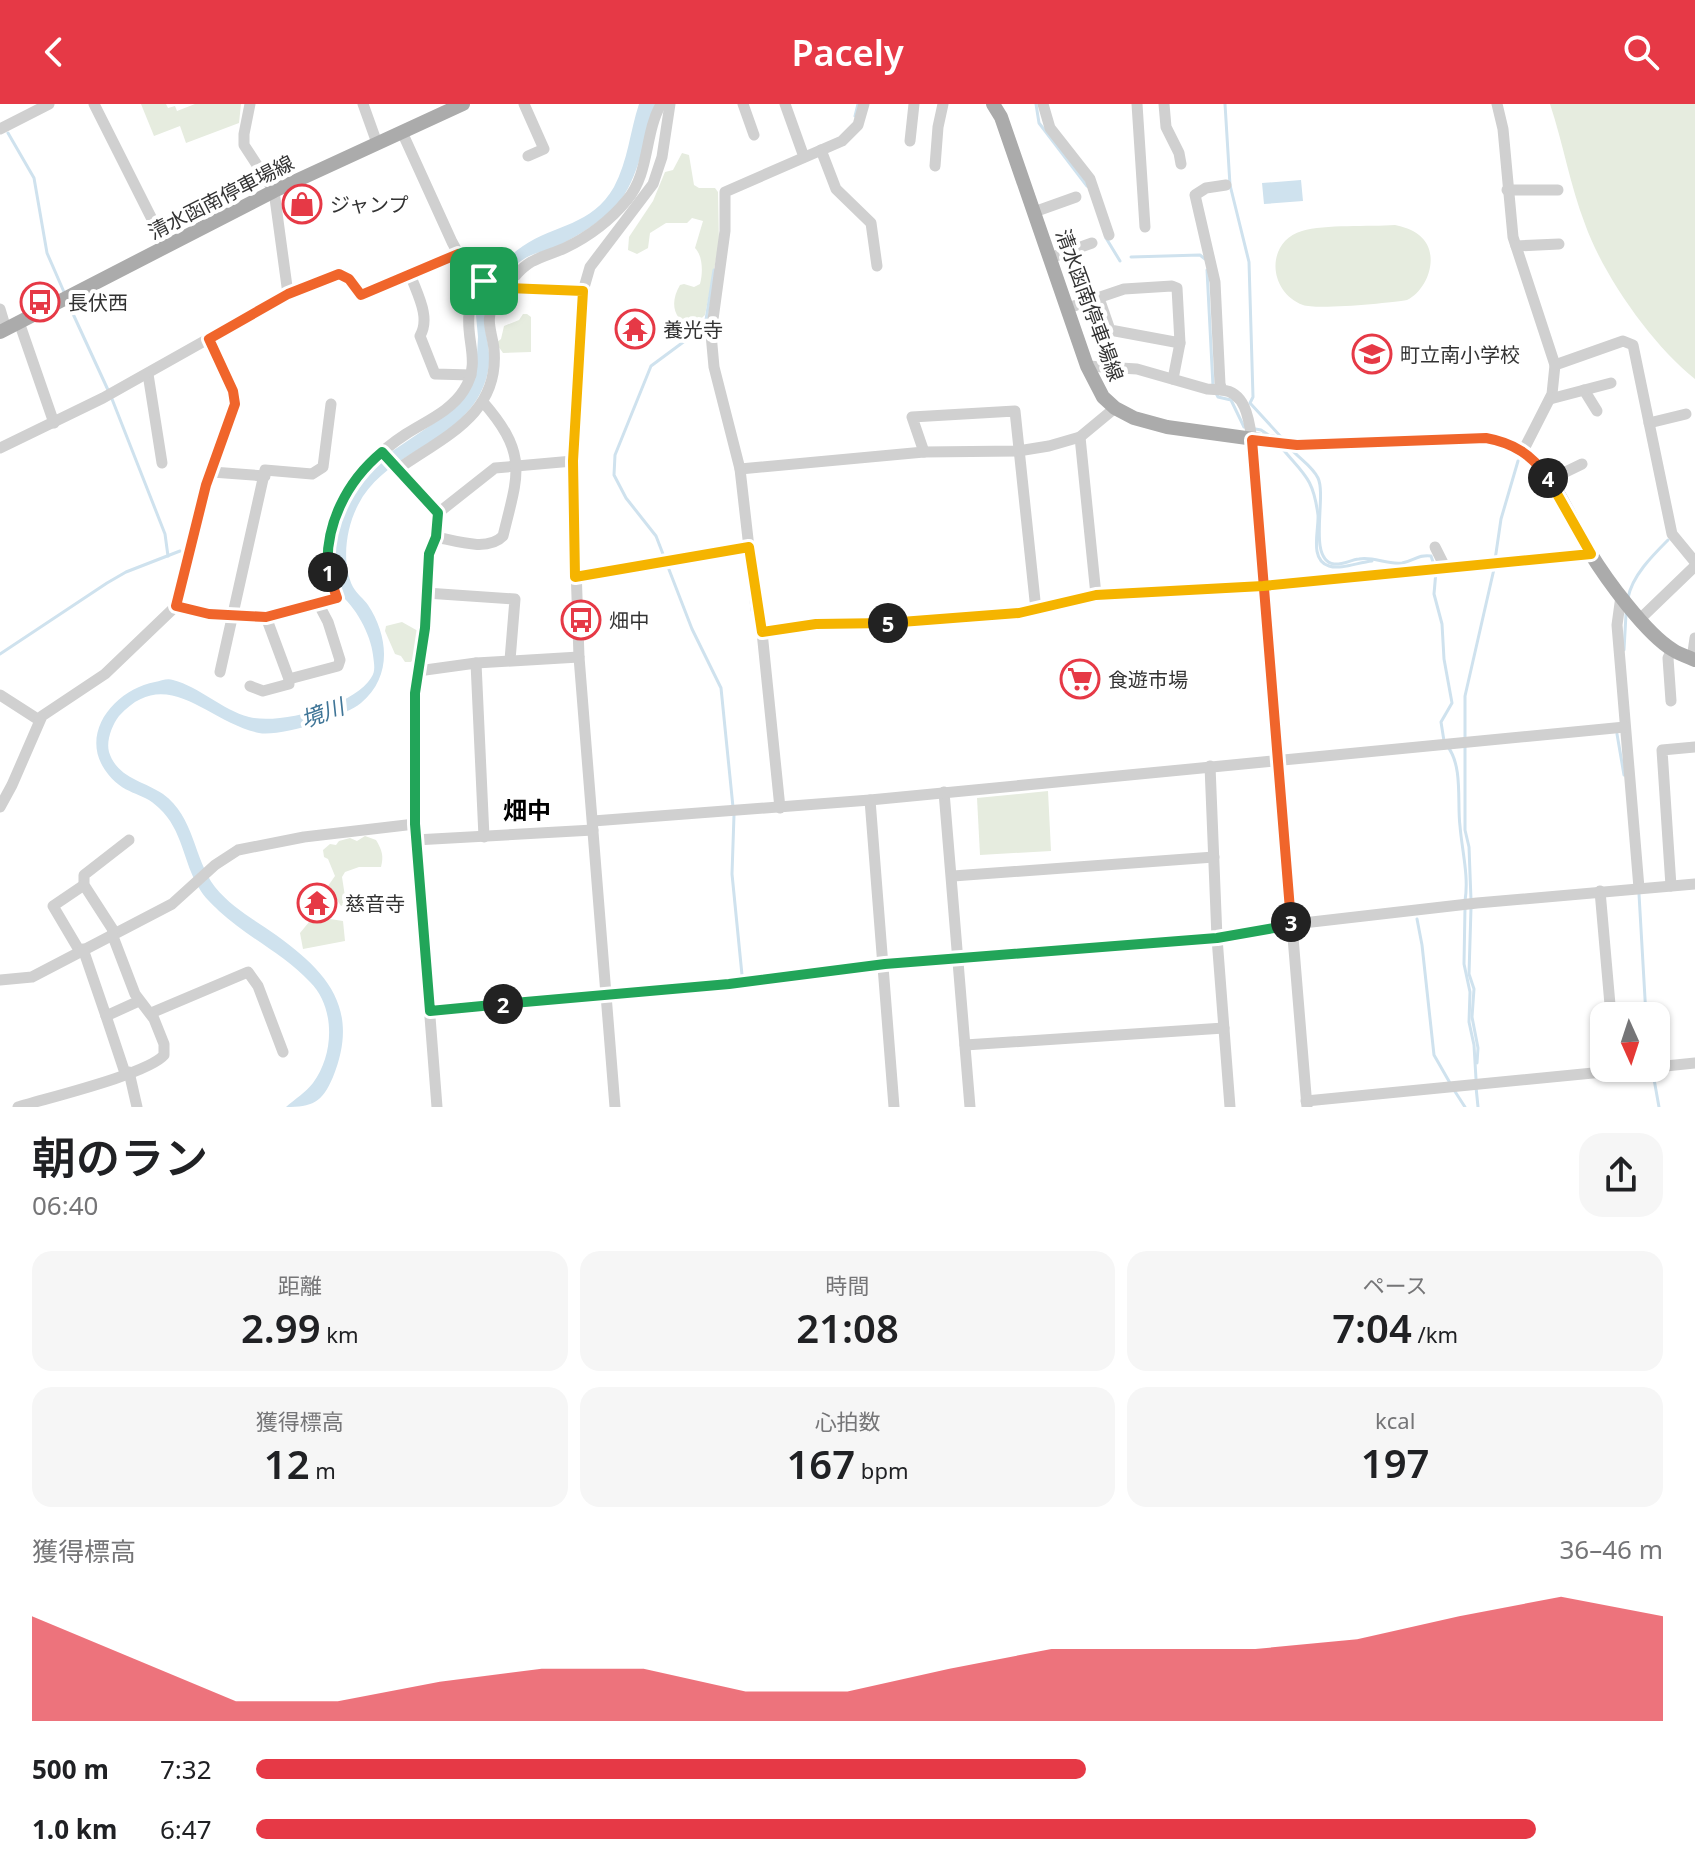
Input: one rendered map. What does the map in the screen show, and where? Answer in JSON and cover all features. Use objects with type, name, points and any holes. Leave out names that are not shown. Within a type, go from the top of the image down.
[{"type":"main road","name":"清水函南停車場線","points":[[8,328],[274,191],[463,104]]},
{"type":"main road","name":"清水函南停車場線","points":[[993,104],[1001,117],[1087,366],[1103,397],[1115,408],[1134,418],[1167,427],[1297,445],[1486,438],[1507,443],[1539,464],[1591,554],[1640,619],[1672,650],[1694,659]]},
{"type":"street","points":[[0,129],[49,104]]},
{"type":"street","points":[[94,104],[166,247]]},
{"type":"street","points":[[250,104],[244,145],[274,191],[288,294]]},
{"type":"street","points":[[363,104],[377,143]]},
{"type":"street","points":[[524,104],[544,149],[528,156]]},
{"type":"street","points":[[398,469],[457,430],[483,402],[495,367],[488,318],[492,307],[520,270],[595,231],[629,198],[637,186],[661,104]]},
{"type":"street","points":[[615,1107],[579,657],[573,461],[583,291],[590,267],[653,184],[662,157],[670,104]]},
{"type":"street","points":[[743,104],[754,135]]},
{"type":"street","points":[[785,104],[804,157]]},
{"type":"street","points":[[780,808],[762,632],[740,469],[714,367],[711,334],[725,231],[725,192],[842,141],[855,130],[864,104]]},
{"type":"street","points":[[910,141],[914,104]]},
{"type":"street","points":[[935,166],[943,104]]},
{"type":"street","points":[[1043,104],[1050,128],[1090,179],[1109,235]]},
{"type":"street","points":[[1137,104],[1145,227]]},
{"type":"street","points":[[1164,104],[1166,127],[1181,164]]},
{"type":"street","points":[[1497,104],[1503,129],[1507,190],[1516,246],[1555,365],[1555,382],[1550,399],[1523,451]]},
{"type":"street","points":[[402,132],[469,273],[506,288],[583,291]]},
{"type":"street","points":[[821,150],[836,189],[871,223],[877,266]]},
{"type":"street","points":[[1222,390],[1215,282],[1195,195],[1206,188],[1226,185]]},
{"type":"street","points":[[1507,190],[1558,190]]},
{"type":"street","points":[[1034,212],[1076,197]]},
{"type":"street","points":[[1050,258],[1092,243]]},
{"type":"street","points":[[1516,246],[1559,244]]},
{"type":"street","points":[[0,448],[148,374],[288,294],[339,274],[349,279],[361,295],[458,254]]},
{"type":"street","points":[[410,274],[424,314],[425,323],[420,336],[435,374],[471,375]]},
{"type":"street","points":[[176,606],[209,614],[266,617],[337,598],[329,577],[327,547],[339,509],[360,474],[382,452],[449,406],[465,388],[471,375],[468,309],[474,293],[484,281]]},
{"type":"street","points":[[1068,308],[1124,289],[1177,288],[1180,343],[1173,379]]},
{"type":"street","points":[[1099,298],[1110,330],[1180,343]]},
{"type":"street","points":[[0,309],[54,423]]},
{"type":"street","points":[[0,807],[39,720],[52,708],[105,674],[176,606],[192,535],[235,404],[233,391],[209,339]]},
{"type":"street","points":[[1555,365],[1623,341],[1633,345],[1672,534],[1695,564],[1640,619]]},
{"type":"street","points":[[1087,366],[1137,369],[1232,391],[1242,401],[1252,440],[1306,1104],[1590,1072]]},
{"type":"street","points":[[148,374],[162,463]]},
{"type":"street","points":[[1550,399],[1611,383]]},
{"type":"street","points":[[1584,390],[1597,411]]},
{"type":"street","points":[[436,537],[477,544],[501,540],[518,466],[503,426],[483,402]]},
{"type":"street","points":[[220,672],[265,470],[312,474],[323,467],[331,404]]},
{"type":"street","points":[[740,469],[924,452],[1018,451],[1049,446],[1080,437],[1115,408]]},
{"type":"street","points":[[924,452],[912,417],[1015,411],[1036,610]]},
{"type":"street","points":[[1649,423],[1686,414]]},
{"type":"street","points":[[1080,437],[1096,595]]},
{"type":"street","points":[[382,452],[438,513]]},
{"type":"street","points":[[437,1107],[415,840],[415,693],[429,554],[436,537],[438,513],[495,468],[573,461]]},
{"type":"street","points":[[1549,480],[1582,464]]},
{"type":"street","points":[[212,472],[265,476]]},
{"type":"street","points":[[575,577],[749,547]]},
{"type":"street","points":[[1435,547],[1445,567]]},
{"type":"street","points":[[762,632],[816,624],[884,623],[1036,610],[1096,595],[1179,592],[1591,554]]},
{"type":"street","points":[[426,593],[515,599],[510,660]]},
{"type":"street","points":[[1621,596],[1617,625],[1639,888]]},
{"type":"street","points":[[289,679],[338,666],[340,660],[318,603]]},
{"type":"street","points":[[250,686],[263,691],[289,684],[266,617]]},
{"type":"street","points":[[1694,659],[1695,638]]},
{"type":"street","points":[[1671,701],[1668,658],[1672,650]]},
{"type":"street","points":[[418,671],[510,660],[579,657]]},
{"type":"street","points":[[476,663],[484,837]]},
{"type":"street","points":[[0,695],[39,720]]},
{"type":"street","points":[[415,840],[484,837],[1625,727]]},
{"type":"street","points":[[1671,886],[1662,750],[1695,747]]},
{"type":"street","points":[[1210,766],[1217,938],[1230,1107]]},
{"type":"street","points":[[944,792],[970,1107]]},
{"type":"street","points":[[870,800],[894,1107]]},
{"type":"street","points":[[0,980],[32,977],[172,904],[223,858],[249,848],[315,836],[415,824]]},
{"type":"street","points":[[18,1107],[127,1073],[164,1055],[164,1044],[151,1013],[139,1001],[114,933],[84,885],[84,875],[129,840]]},
{"type":"street","points":[[953,876],[1214,857]]},
{"type":"street","points":[[430,1011],[729,984],[885,964],[1217,938],[1291,925],[1600,891],[1695,884]]},
{"type":"street","points":[[84,885],[53,906],[81,949],[137,1107]]},
{"type":"street","points":[[1600,891],[1610,1002]]},
{"type":"street","points":[[151,1013],[248,972],[258,986],[283,1052]]},
{"type":"street","points":[[106,1016],[139,1001]]},
{"type":"street","points":[[965,1045],[1224,1028]]},
{"type":"street","points":[[1670,1066],[1695,1063]]},
{"type":"shaded area","points":[[141,104],[166,104],[168,108],[175,106],[177,111],[195,104],[241,104],[239,123],[186,143],[180,126],[154,136]]},
{"type":"shaded area","points":[[1550,104],[1695,104],[1695,379],[1646,328],[1604,265],[1580,209]]},
{"type":"shaded area","points":[[682,153],[689,155],[694,185],[715,188],[718,192],[719,244],[705,315],[691,328],[677,315],[674,305],[680,285],[694,287],[700,284],[702,265],[695,248],[703,221],[692,218],[687,223],[666,223],[650,233],[648,248],[637,254],[628,250],[629,237],[653,201],[665,172],[673,170]]},
{"type":"shaded area","points":[[1395,225],[1416,233],[1430,251],[1430,270],[1426,279],[1415,295],[1407,300],[1322,307],[1303,305],[1283,290],[1278,279],[1277,256],[1290,237],[1323,227]]},
{"type":"shaded area","points":[[523,314],[531,317],[531,352],[503,353],[496,343],[501,339],[504,326],[519,320]]},
{"type":"shaded area","points":[[402,622],[418,631],[418,654],[411,662],[405,662],[395,654],[385,631],[386,626]]},
{"type":"shaded area","points":[[1048,791],[1051,851],[980,855],[977,798]]},
{"type":"shaded area","points":[[365,836],[376,840],[381,850],[381,867],[359,867],[345,872],[342,877],[346,903],[341,906],[328,886],[335,876],[323,850],[339,841],[350,838],[357,841]]},
{"type":"shaded area","points":[[329,914],[330,919],[343,921],[345,941],[303,949],[300,933],[314,916]]},
{"type":"water","name":"境川","points":[[639,104],[655,104],[636,170],[625,195],[611,211],[575,237],[528,257],[509,272],[486,307],[484,320],[489,361],[485,383],[478,398],[456,423],[381,476],[358,505],[350,524],[346,557],[349,578],[375,617],[383,643],[382,669],[371,693],[361,703],[341,714],[312,725],[269,733],[240,727],[188,700],[171,695],[154,695],[137,701],[119,716],[110,733],[109,752],[118,768],[163,794],[182,814],[215,887],[236,907],[295,949],[324,979],[334,995],[341,1013],[343,1032],[333,1077],[325,1093],[315,1102],[286,1107],[313,1083],[325,1059],[329,1032],[324,1005],[300,972],[219,911],[201,891],[167,817],[146,798],[119,785],[105,770],[98,756],[96,741],[99,727],[115,703],[127,693],[164,680],[183,683],[239,714],[262,719],[296,716],[333,705],[362,688],[371,678],[374,673],[372,647],[356,613],[338,593],[331,565],[333,535],[352,493],[388,454],[437,421],[476,373],[478,337],[472,307],[500,266],[523,246],[584,217],[605,200],[623,167]]},
{"type":"water","points":[[1301,180],[1303,201],[1264,204],[1262,183]]},
{"type":"waterway","points":[[855,116],[858,104]]},
{"type":"waterway","points":[[1036,104],[1039,123],[1087,186]]},
{"type":"waterway","points":[[1225,104],[1230,185],[1249,262],[1253,397],[1250,403],[1282,438]]},
{"type":"waterway","points":[[8,133],[34,178],[47,253],[64,292]]},
{"type":"waterway","points":[[1106,238],[1120,261]]},
{"type":"waterway","points":[[1131,257],[1200,255],[1205,259]]},
{"type":"waterway","points":[[714,270],[705,326],[651,366],[615,455],[614,475],[626,498],[656,536],[692,629],[721,688],[733,807]]},
{"type":"waterway","points":[[1207,270],[1213,386]]},
{"type":"waterway","points":[[68,303],[108,390]]},
{"type":"waterway","points":[[1216,393],[1218,397],[1231,400],[1244,427],[1261,430],[1270,436]]},
{"type":"waterway","points":[[112,399],[165,534],[168,556]]},
{"type":"waterway","points":[[1281,447],[1306,477],[1313,492],[1318,515],[1316,544],[1319,558],[1329,566],[1339,567],[1372,561]]},
{"type":"waterway","points":[[1292,450],[1318,478],[1319,540],[1326,560],[1334,564],[1364,558],[1396,563],[1431,556],[1436,571],[1434,594],[1442,624],[1444,659],[1452,703],[1441,722],[1444,741]]},
{"type":"waterway","points":[[1495,560],[1501,519],[1518,461]]},
{"type":"waterway","points":[[1628,598],[1638,574],[1668,540]]},
{"type":"waterway","points":[[0,654],[126,572],[180,551]]},
{"type":"waterway","points":[[1471,900],[1469,847],[1465,830],[1465,696],[1494,569]]},
{"type":"waterway","points":[[1624,650],[1626,614]]},
{"type":"waterway","points":[[1617,734],[1624,775]]},
{"type":"waterway","points":[[1448,747],[1458,775],[1459,817],[1466,873],[1465,901]]},
{"type":"waterway","points":[[734,815],[732,874],[742,975]]},
{"type":"waterway","points":[[1639,894],[1645,1002]]},
{"type":"waterway","points":[[1465,908],[1464,964],[1470,992],[1469,1022],[1476,1079]]},
{"type":"waterway","points":[[1471,908],[1469,974],[1474,989],[1472,1017],[1478,1048],[1477,1063]]},
{"type":"waterway","points":[[1417,919],[1434,1055],[1450,1083]]},
{"type":"waterway","points":[[1655,1082],[1659,1107]]},
{"type":"waterway","points":[[1476,1087],[1478,1107]]},
{"type":"waterway","points":[[1454,1090],[1465,1107]]},
{"type":"place","name":"ジャンプ","points":[[302,204]]},
{"type":"place","name":"長伏西","points":[[40,302]]},
{"type":"place","name":"養光寺","points":[[635,329]]},
{"type":"place","name":"町立南小学校","points":[[1372,354]]},
{"type":"place","name":"畑中","points":[[581,620]]},
{"type":"place","name":"食遊市場","points":[[1080,679]]},
{"type":"place","name":"慈音寺","points":[[317,903]]},
{"type":"district","name":"畑中","points":[[527,809]]},
{"type":"route","points":[[484,281],[469,273],[458,254],[361,295],[344,274],[339,274],[288,294],[209,339],[233,391],[235,404],[206,485],[176,606],[209,614],[266,617],[337,598],[327,564],[331,530],[348,490],[382,452],[438,513],[436,537],[429,554],[425,628],[415,693],[415,824],[430,1011],[729,984],[885,964],[1217,938],[1291,925],[1263,584],[1252,440],[1297,445],[1486,438],[1507,443],[1539,464],[1591,554],[1445,567],[1263,586],[1096,595],[1019,613],[884,623],[800,625],[762,632],[756,609],[749,547],[575,577],[573,461],[583,291],[506,288],[484,281]]}]
